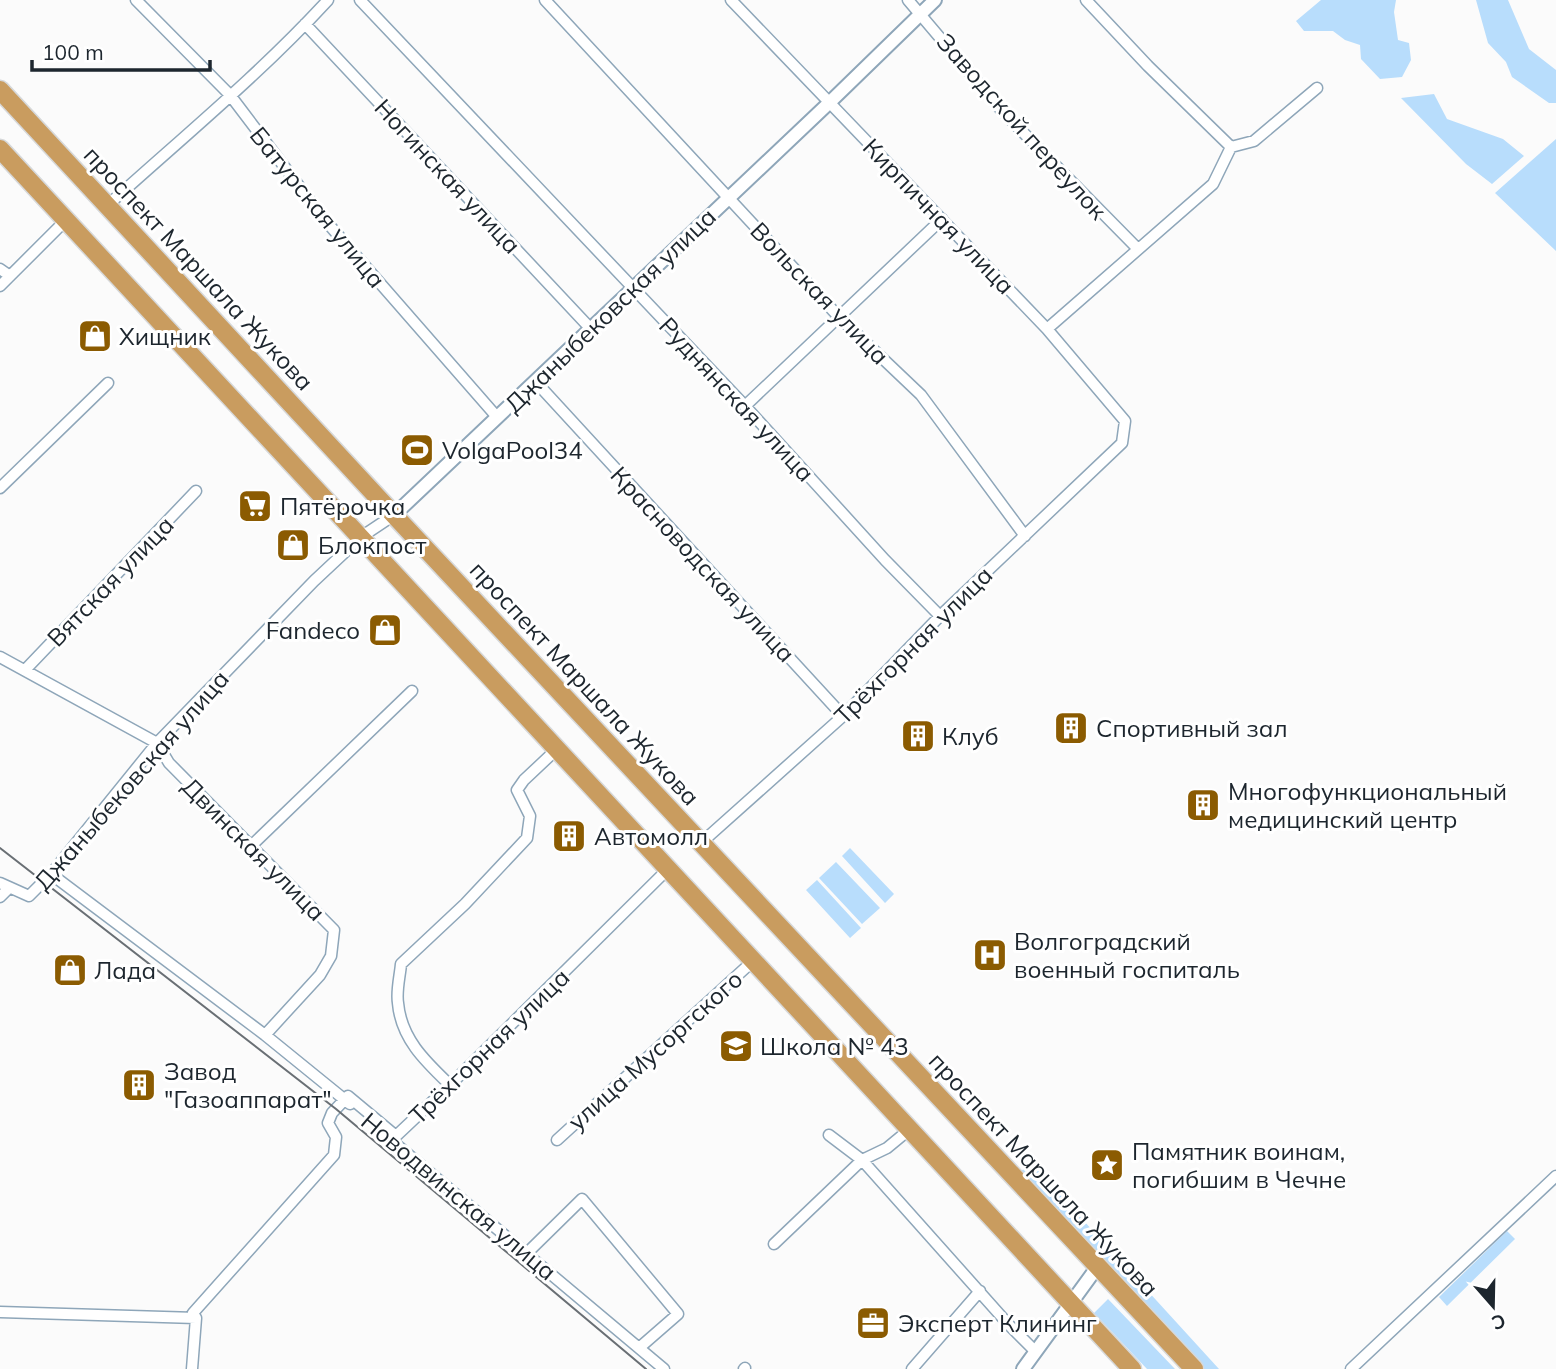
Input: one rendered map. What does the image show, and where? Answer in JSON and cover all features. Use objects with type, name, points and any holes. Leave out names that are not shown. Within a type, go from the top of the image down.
[{"type":"highway","name":"проспект Маршала Жукова","points":[[0,90],[1194,1369]]},
{"type":"highway","points":[[0,149],[1132,1369]]},
{"type":"main road","name":"Джаныбековская улица","points":[[394,515],[935,0]]},
{"type":"main road","points":[[1023,1369],[1098,1266]]},
{"type":"street","name":"Батурская улица","points":[[136,0],[230,95],[324,219],[497,418]]},
{"type":"street","points":[[108,205],[230,95],[328,0]]},
{"type":"street","name":"Руднянская улица","points":[[360,0],[940,616]]},
{"type":"street","name":"Вольская улица","points":[[545,0],[839,317],[921,395],[1025,536]]},
{"type":"street","name":"Кирпичная улица","points":[[731,0],[1047,329],[1125,421],[1122,443]]},
{"type":"street","name":"Заводской переулок","points":[[908,0],[1002,111],[1138,249]]},
{"type":"street","points":[[1086,0],[1148,66],[1231,147]]},
{"type":"street","name":"Ногинская улица","points":[[305,24],[590,328]]},
{"type":"street","points":[[1047,329],[1213,184],[1231,147],[1254,141],[1317,88]]},
{"type":"street","points":[[745,406],[942,219]]},
{"type":"street","points":[[0,286],[66,220]]},
{"type":"street","points":[[0,269],[10,276]]},
{"type":"street","name":"Красноводская улица","points":[[535,381],[843,716]]},
{"type":"street","points":[[0,488],[108,383]]},
{"type":"street","name":"Трёхгорная улица","points":[[701,843],[843,716],[940,616],[1122,443]]},
{"type":"street","name":"Вятская улица","points":[[25,670],[196,491]]},
{"type":"street","name":"Джаныбековская улица","points":[[4,885],[29,897],[51,874],[157,743],[314,581],[361,537],[394,515]]},
{"type":"street","name":"Двинская улица","points":[[0,657],[157,743],[169,763],[334,930],[331,956],[320,975],[265,1035]]},
{"type":"street","points":[[251,846],[412,691]]},
{"type":"street","points":[[450,1086],[421,1057],[405,1031],[397,1002],[401,964],[465,904],[527,838],[530,816],[517,790],[557,749]]},
{"type":"street","name":"Трёхгорная улица","points":[[345,1100],[348,1097],[396,1136],[450,1086],[668,869]]},
{"type":"street","name":"Новодвинская улица","points":[[51,874],[265,1035],[664,1369]]},
{"type":"street","points":[[0,897],[4,885]]},
{"type":"street","name":"улица Мусоргского","points":[[557,1140],[753,961]]},
{"type":"street","points":[[191,1369],[196,1318],[193,1313],[334,1156],[336,1137],[328,1123],[345,1100]]},
{"type":"street","points":[[774,1244],[862,1160],[887,1148],[910,1129]]},
{"type":"street","points":[[829,1135],[862,1160],[1035,1352]]},
{"type":"street","points":[[1351,1369],[1556,1176]]},
{"type":"street","points":[[527,1253],[582,1199],[678,1314],[639,1348]]},
{"type":"street","points":[[912,1369],[981,1291]]},
{"type":"street","points":[[0,1312],[196,1318]]},
{"type":"shaded area","points":[[1321,0],[1396,0],[1394,12],[1398,40],[1409,43],[1411,60],[1402,77],[1380,79],[1361,59],[1360,45],[1345,40],[1333,31],[1304,31],[1296,21]]},
{"type":"shaded area","points":[[1476,0],[1508,0],[1529,49],[1556,70],[1556,103],[1549,103],[1512,77],[1506,62],[1488,43]]},
{"type":"shaded area","points":[[1434,94],[1447,119],[1503,139],[1524,156],[1492,184],[1466,164],[1401,98]]},
{"type":"shaded area","points":[[1556,139],[1556,251],[1495,193]]},
{"type":"shaded area","points":[[850,848],[894,894],[885,903],[842,856]]},
{"type":"shaded area","points":[[836,862],[880,908],[862,924],[819,878]]},
{"type":"shaded area","points":[[817,880],[861,928],[850,938],[806,890]]},
{"type":"shaded area","points":[[1031,1163],[1219,1369],[1204,1369],[1020,1172]]},
{"type":"shaded area","points":[[1507,1231],[1515,1239],[1447,1306],[1439,1297]]},
{"type":"shaded area","points":[[1108,1299],[1175,1369],[1147,1369],[1094,1313]]},
{"type":"tram line","points":[[0,848],[336,1109],[646,1369]]},
{"type":"place","name":"Хищник","points":[[95,336]]},
{"type":"place","name":"VolgaPool34","points":[[417,450]]},
{"type":"place","name":"Пятёрочка","points":[[255,506]]},
{"type":"place","name":"Блокпост","points":[[293,545]]},
{"type":"place","name":"Fandeco","points":[[385,630]]},
{"type":"place","name":"Спортивный зал","points":[[1071,728]]},
{"type":"place","name":"Клуб","points":[[918,736]]},
{"type":"place","name":"Многофункциональный медицинский центр","points":[[1203,805]]},
{"type":"place","name":"Автомолл","points":[[569,836]]},
{"type":"place","name":"Волгоградский военный госпиталь","points":[[990,955]]},
{"type":"place","name":"Лада","points":[[70,970]]},
{"type":"place","name":"Школа № 43","points":[[736,1046]]},
{"type":"place","name":"Завод \"Газоаппарат\"","points":[[139,1085]]},
{"type":"place","name":"Памятник воинам, погибшим в Чечне","points":[[1107,1165]]},
{"type":"place","name":"Эксперт Клининг","points":[[873,1323]]}]
